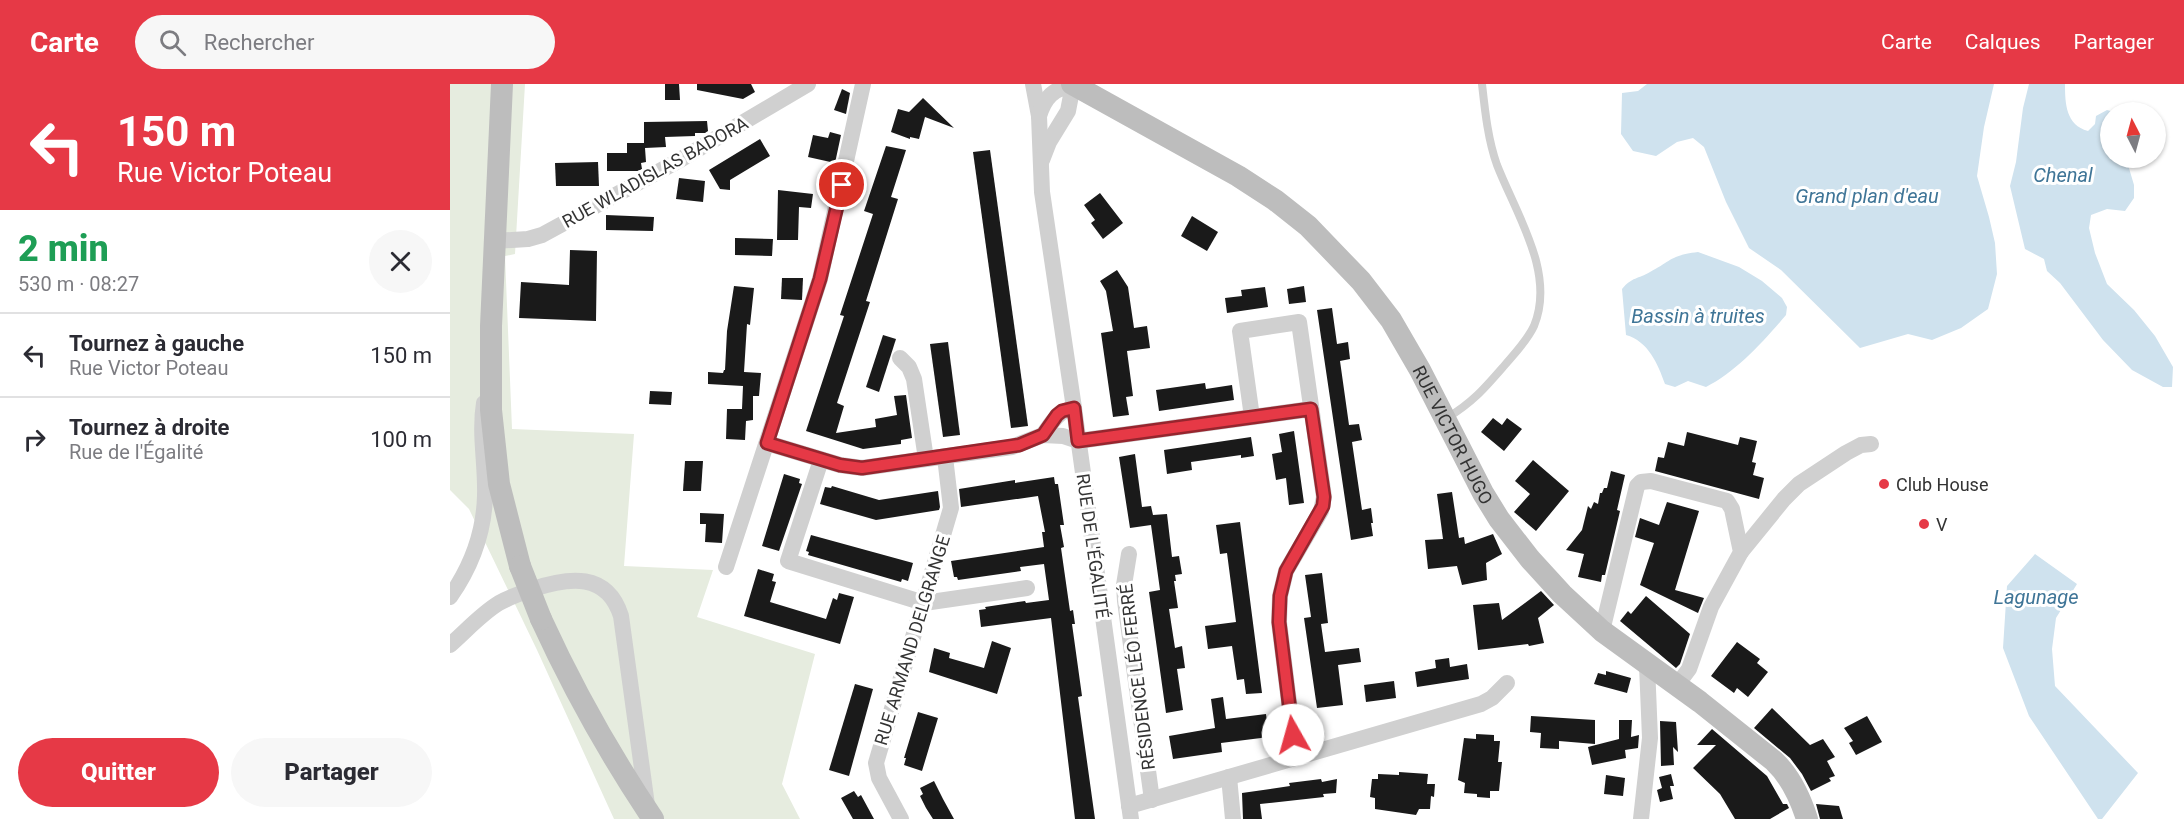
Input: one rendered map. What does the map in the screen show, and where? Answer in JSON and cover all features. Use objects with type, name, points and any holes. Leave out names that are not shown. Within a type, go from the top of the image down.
[{"type":"street","points":[[502,84],[490,366],[492,428],[499,484],[520,566],[541,619],[587,713],[651,816]]},
{"type":"street","points":[[501,124],[506,84]]},
{"type":"street","name":"RUE WLADISLAS BADORA","points":[[495,240],[528,240],[542,235],[678,161],[808,84]]},
{"type":"street","points":[[726,567],[820,279],[863,84]]},
{"type":"street","name":"RUE DE L'ÉGALITÉ","points":[[1033,84],[1039,116],[1042,192],[1130,813]]},
{"type":"street","points":[[1039,116],[1050,94],[1072,84]]},
{"type":"street","name":"RUE DE L'ÉGALITÉ","points":[[1040,167],[1049,142],[1068,111],[1072,84]]},
{"type":"street","name":"RUE VICTOR HUGO","points":[[1072,84],[1238,176],[1297,216],[1350,268],[1381,306],[1408,347],[1483,493],[1509,532],[1550,582],[1602,631],[1758,746],[1781,767],[1798,794],[1807,819]]},
{"type":"street","points":[[1252,417],[1240,331],[1299,322],[1324,497],[1323,506],[1286,571],[1279,605],[1279,622],[1296,758]]},
{"type":"street","points":[[900,358],[909,367],[914,379],[926,459]]},
{"type":"street","points":[[450,597],[471,560],[482,522],[485,496],[481,428],[490,366]]},
{"type":"street","points":[[1043,435],[1057,415],[1074,408]]},
{"type":"street","points":[[767,443],[821,460],[862,468],[1012,447],[1043,435],[1063,436],[1078,441],[1311,409]]},
{"type":"street","points":[[1677,685],[1689,669],[1711,607],[1742,552],[1784,499],[1799,484],[1846,453],[1861,445],[1871,444]]},
{"type":"street","name":"RUE ARMAND DELGRANGE","points":[[902,819],[879,778],[876,763],[951,508],[945,456]]},
{"type":"street","points":[[821,460],[788,561],[924,603],[1026,588]]},
{"type":"street","points":[[1602,631],[1635,491],[1641,482],[1651,481],[1727,501],[1732,509],[1742,552]]},
{"type":"street","name":"RÉSIDENCE LÉO FERRÉ","points":[[1128,554],[1124,585],[1125,601],[1152,800]]},
{"type":"street","points":[[450,645],[490,609],[516,594],[554,582],[569,580],[585,582],[606,592],[615,603],[621,616],[651,816]]},
{"type":"street","points":[[1641,819],[1650,738],[1647,665]]},
{"type":"street","points":[[1130,813],[1152,800],[1481,704],[1492,698],[1507,683]]},
{"type":"street","points":[[1229,777],[1233,819]]},
{"type":"lane","points":[[1445,419],[1474,400],[1522,345],[1533,326],[1540,301],[1540,279],[1534,257],[1493,150],[1482,84]]},
{"type":"shaded area","points":[[450,84],[525,84],[515,254],[505,256],[512,429],[634,434],[624,566],[713,570],[697,617],[815,654],[782,784],[800,819],[614,819],[537,650],[469,509],[450,490]]},
{"type":"water","name":"Grand plan d'eau","points":[[1647,84],[1994,84],[1984,127],[1977,176],[1995,243],[1997,274],[1988,309],[1961,328],[1932,340],[1908,334],[1860,348],[1781,270],[1749,248],[1726,202],[1704,147],[1693,138],[1677,142],[1656,156],[1633,151],[1621,134],[1622,93],[1638,91]]},
{"type":"water","name":"Chenal","points":[[2029,84],[2065,84],[2066,106],[2075,124],[2088,131],[2095,124],[2096,116],[2100,114],[2100,168],[2129,168],[2134,185],[2134,198],[2125,211],[2107,209],[2091,215],[2089,228],[2095,253],[2107,284],[2134,310],[2155,336],[2173,367],[2172,387],[2163,387],[2132,370],[2103,340],[2060,283],[2047,271],[2044,259],[2025,249],[2010,186],[2016,162],[2023,108]]},
{"type":"water","name":"Bassin à truites","points":[[1698,252],[1739,267],[1762,281],[1782,298],[1787,307],[1786,315],[1749,355],[1717,381],[1706,387],[1688,381],[1675,387],[1665,384],[1655,361],[1646,348],[1634,338],[1626,335],[1622,289],[1632,280],[1672,259]]},
{"type":"water","name":"Lagunage","points":[[2035,554],[2077,584],[2056,618],[2052,649],[2055,686],[2138,773],[2102,819],[2098,819],[2029,716],[2003,648],[2007,586]]},
{"type":"building","points":[[665,84],[679,84],[680,100],[665,100]]},
{"type":"building","points":[[697,84],[751,84],[755,92],[743,99],[697,90]]},
{"type":"building","points":[[842,89],[850,93],[846,114],[834,110]]},
{"type":"building","points":[[923,98],[954,128],[925,117],[919,139],[910,137],[910,139],[891,132],[898,109],[909,112]]},
{"type":"building","points":[[707,121],[708,131],[705,133],[695,133],[695,136],[665,137],[666,147],[645,148],[646,162],[641,163],[642,169],[638,171],[607,171],[607,153],[627,153],[627,143],[644,143],[644,122]]},
{"type":"building","points":[[830,132],[841,135],[835,163],[808,157],[813,135],[828,138]]},
{"type":"building","points":[[760,139],[770,156],[730,180],[730,190],[720,189],[709,170]]},
{"type":"building","points":[[886,146],[906,150],[891,197],[898,199],[866,301],[870,302],[837,403],[844,406],[836,433],[876,427],[875,419],[897,415],[894,396],[906,395],[912,438],[901,440],[901,444],[863,449],[806,431],[844,316],[840,315],[873,214],[864,211]]},
{"type":"building","points":[[990,150],[1028,426],[1011,428],[973,152]]},
{"type":"building","points":[[598,162],[599,186],[556,186],[555,163]]},
{"type":"building","points":[[679,178],[705,181],[703,202],[676,199]]},
{"type":"building","points":[[778,190],[813,194],[811,208],[799,207],[798,240],[777,240]]},
{"type":"building","points":[[1100,193],[1123,223],[1103,239],[1091,223],[1095,220],[1084,205]]},
{"type":"building","points":[[606,215],[654,217],[653,231],[606,230]]},
{"type":"building","points":[[1192,216],[1218,232],[1207,251],[1181,236]]},
{"type":"building","points":[[735,238],[773,239],[772,256],[735,255]]},
{"type":"building","points":[[570,250],[597,251],[596,321],[519,318],[521,282],[569,285]]},
{"type":"building","points":[[1117,270],[1128,287],[1134,328],[1147,326],[1150,348],[1127,351],[1133,396],[1126,397],[1129,415],[1113,417],[1101,333],[1113,331],[1106,291],[1100,281]]},
{"type":"building","points":[[782,278],[803,278],[802,300],[781,299]]},
{"type":"building","points":[[734,286],[754,288],[750,325],[747,324],[744,372],[761,373],[759,396],[753,396],[753,420],[746,421],[745,440],[726,439],[727,409],[742,409],[743,386],[708,384],[708,372],[723,373],[725,370],[727,331]]},
{"type":"building","points":[[1304,286],[1306,302],[1289,304],[1287,289]]},
{"type":"building","points":[[1265,287],[1268,307],[1227,313],[1225,298],[1242,296],[1241,290]]},
{"type":"building","points":[[1332,308],[1337,344],[1348,342],[1350,359],[1340,361],[1349,425],[1359,424],[1362,440],[1352,442],[1362,510],[1371,508],[1373,523],[1371,523],[1373,536],[1351,540],[1317,310]]},
{"type":"building","points":[[883,335],[896,339],[879,392],[866,387]]},
{"type":"building","points":[[948,342],[960,435],[943,437],[930,344]]},
{"type":"building","points":[[1205,383],[1206,389],[1232,385],[1234,400],[1159,411],[1156,390]]},
{"type":"building","points":[[650,391],[672,392],[671,405],[649,404]]},
{"type":"building","points":[[1493,418],[1502,425],[1507,418],[1522,429],[1504,451],[1481,432]]},
{"type":"building","points":[[1294,431],[1304,503],[1289,505],[1286,478],[1276,480],[1272,454],[1282,452],[1279,434]]},
{"type":"building","points":[[1687,432],[1738,445],[1740,437],[1757,441],[1752,462],[1756,463],[1753,475],[1764,478],[1759,499],[1655,471],[1658,457],[1664,458],[1668,442],[1684,446]]},
{"type":"building","points":[[1251,437],[1254,456],[1241,458],[1241,455],[1191,462],[1192,470],[1167,474],[1164,450]]},
{"type":"building","points":[[1135,454],[1142,507],[1151,506],[1153,515],[1167,514],[1172,557],[1179,556],[1182,574],[1175,575],[1176,581],[1174,581],[1178,608],[1169,609],[1175,648],[1182,646],[1185,668],[1177,669],[1183,710],[1166,713],[1149,592],[1160,590],[1151,525],[1130,528],[1119,457]]},
{"type":"building","points":[[1533,460],[1569,491],[1536,531],[1514,512],[1530,494],[1515,481]]},
{"type":"building","points":[[685,461],[703,461],[701,491],[683,491]]},
{"type":"building","points":[[1611,471],[1625,475],[1617,510],[1620,511],[1605,575],[1602,575],[1601,582],[1578,577],[1584,554],[1566,550],[1582,530],[1588,506],[1591,509],[1594,502],[1598,504],[1600,493],[1607,488]]},
{"type":"building","points":[[784,474],[800,479],[799,483],[802,484],[779,551],[762,546]]},
{"type":"building","points":[[1054,477],[1055,484],[1058,484],[1064,525],[1060,525],[1064,547],[1061,548],[1070,611],[1073,610],[1075,624],[1072,624],[1082,696],[1078,697],[1095,819],[1075,819],[1051,618],[981,627],[979,610],[986,609],[985,607],[1049,600],[1044,564],[1020,567],[1021,571],[958,580],[954,577],[951,561],[1044,547],[1042,532],[1045,532],[1038,496],[961,507],[959,489],[1015,480],[1015,483]]},
{"type":"building","points":[[832,486],[879,500],[938,491],[940,507],[939,510],[876,520],[820,504],[825,487],[831,488]]},
{"type":"building","points":[[1452,492],[1459,538],[1464,537],[1465,544],[1493,534],[1502,554],[1486,563],[1487,580],[1462,585],[1457,566],[1428,569],[1425,540],[1443,539],[1437,494]]},
{"type":"building","points":[[1667,502],[1699,511],[1675,590],[1704,598],[1698,613],[1640,585],[1654,543],[1635,537],[1640,518],[1659,525]]},
{"type":"building","points":[[700,513],[724,514],[722,543],[705,542],[706,524],[700,524]]},
{"type":"building","points":[[1240,522],[1262,693],[1246,694],[1244,679],[1237,680],[1232,646],[1208,649],[1205,626],[1236,622],[1227,553],[1220,554],[1216,525]]},
{"type":"building","points":[[811,535],[913,563],[908,581],[902,579],[901,582],[808,555],[809,552],[806,551]]},
{"type":"building","points":[[758,569],[774,574],[772,581],[776,582],[770,602],[826,619],[833,598],[837,600],[839,593],[854,597],[840,644],[744,616]]},
{"type":"building","points":[[1322,573],[1328,623],[1321,624],[1325,652],[1359,648],[1361,662],[1338,665],[1343,705],[1317,708],[1304,618],[1311,617],[1305,575]]},
{"type":"building","points":[[1541,591],[1554,605],[1538,618],[1544,643],[1478,650],[1473,605],[1499,603],[1502,620]]},
{"type":"building","points":[[1646,596],[1690,634],[1680,664],[1676,668],[1620,621],[1628,611],[1631,614]]},
{"type":"building","points":[[992,641],[1011,648],[997,694],[929,672],[934,648],[950,653],[949,658],[984,668]]},
{"type":"building","points":[[1737,642],[1760,659],[1757,663],[1768,672],[1748,697],[1737,688],[1734,693],[1711,676]]},
{"type":"building","points":[[1449,658],[1450,667],[1467,664],[1469,679],[1417,687],[1415,672],[1436,668],[1435,660]]},
{"type":"building","points":[[1606,671],[1631,678],[1627,693],[1594,684],[1598,673],[1606,675]]},
{"type":"building","points":[[1394,681],[1396,698],[1366,702],[1364,685]]},
{"type":"building","points":[[855,684],[873,689],[849,776],[829,770]]},
{"type":"building","points":[[1223,697],[1226,719],[1266,714],[1269,737],[1221,743],[1222,752],[1173,759],[1169,736],[1215,728],[1211,699]]},
{"type":"building","points":[[1772,708],[1810,745],[1823,739],[1835,757],[1827,761],[1835,776],[1829,778],[1831,781],[1811,791],[1790,758],[1754,728]]},
{"type":"building","points":[[918,712],[938,718],[922,771],[904,765]]},
{"type":"building","points":[[1531,716],[1595,720],[1595,744],[1559,741],[1559,749],[1540,748],[1541,733],[1530,732]]},
{"type":"building","points":[[1867,716],[1882,742],[1856,755],[1849,743],[1853,741],[1844,728]]},
{"type":"building","points":[[1619,720],[1632,720],[1631,737],[1639,735],[1638,748],[1625,750],[1626,758],[1592,765],[1588,747],[1619,739]]},
{"type":"building","points":[[1660,721],[1676,722],[1678,752],[1673,747],[1674,765],[1661,766]]},
{"type":"building","points":[[1712,729],[1767,776],[1783,804],[1787,804],[1789,808],[1770,819],[1735,819],[1720,794],[1693,768],[1716,745],[1697,745]]},
{"type":"building","points":[[1476,734],[1494,735],[1494,741],[1500,741],[1498,762],[1502,762],[1499,791],[1490,791],[1490,798],[1464,793],[1465,783],[1458,780],[1464,738],[1476,739]]},
{"type":"building","points":[[1399,772],[1428,774],[1427,784],[1435,784],[1430,809],[1419,809],[1416,815],[1375,809],[1375,798],[1370,797],[1372,779],[1378,779],[1378,774],[1399,775]]},
{"type":"building","points":[[1671,774],[1674,786],[1670,786],[1673,799],[1660,802],[1657,790],[1662,788],[1659,777]]},
{"type":"building","points":[[1606,775],[1625,778],[1623,796],[1604,794]]},
{"type":"building","points":[[1321,779],[1322,782],[1337,779],[1336,793],[1323,794],[1324,797],[1260,804],[1262,819],[1243,819],[1242,793]]},
{"type":"building","points":[[934,781],[954,819],[933,819],[926,808],[920,796],[923,794],[920,788]]},
{"type":"building","points":[[854,791],[858,797],[861,795],[874,819],[853,819],[841,798]]},
{"type":"building","points":[[1816,804],[1839,806],[1843,819],[1820,819]]},
{"type":"place","name":"Club House","points":[[1884,484]]},
{"type":"place","name":"V","points":[[1924,524]]},
{"type":"route","points":[[842,185],[820,279],[767,443],[840,465],[862,468],[1012,447],[1043,435],[1057,415],[1074,408],[1078,441],[1311,409],[1324,497],[1323,506],[1286,571],[1281,586],[1279,605],[1279,622],[1293,735]]}]
